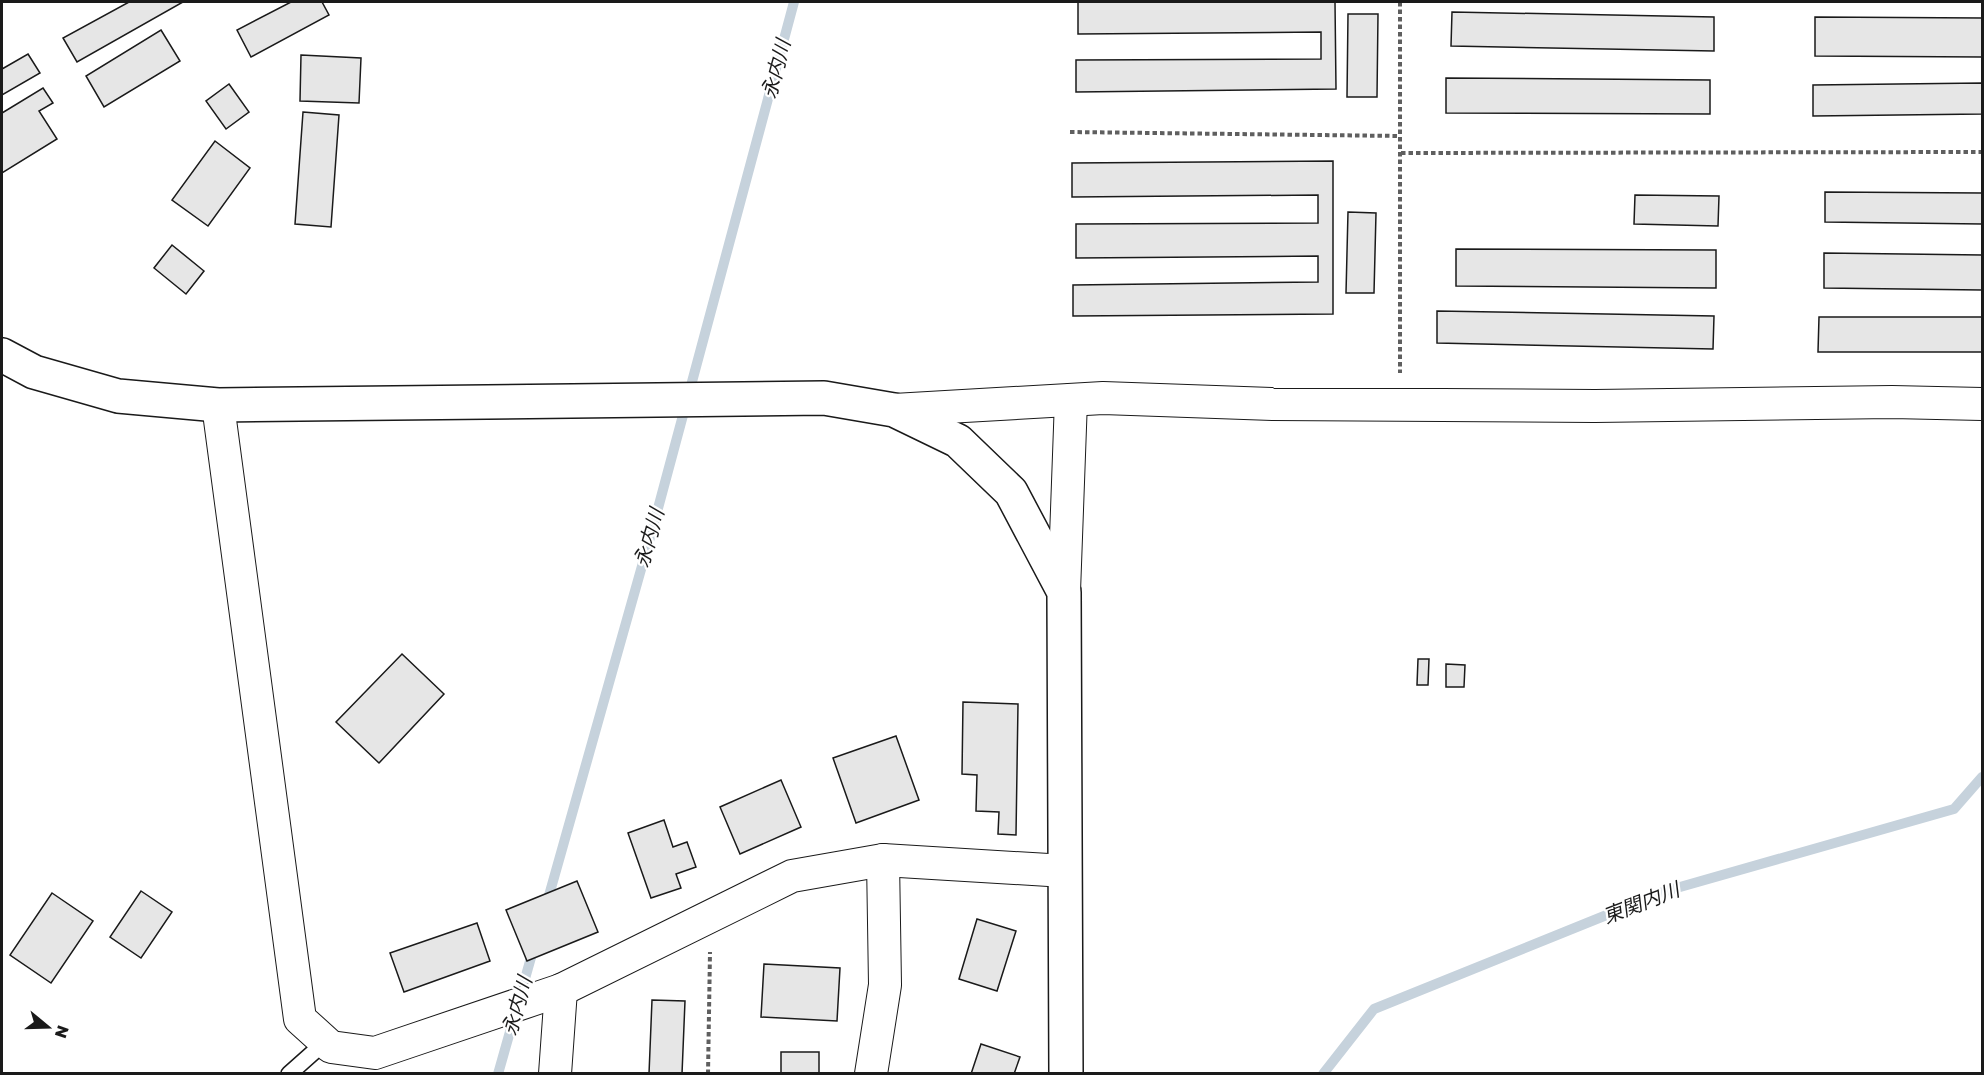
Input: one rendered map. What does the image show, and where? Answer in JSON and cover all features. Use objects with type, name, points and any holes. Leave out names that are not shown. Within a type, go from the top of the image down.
[{"type":"street","points":[[2,355],[34,372],[118,396],[218,405],[824,398],[894,410],[1103,398],[1273,404],[1400,405],[1595,406],[1892,402],[1983,404]]},
{"type":"street","points":[[1065,1074],[1064,592],[1071,400]]},
{"type":"street","points":[[218,405],[300,1019],[331,1047],[375,1053],[561,990],[792,876],[884,860],[1065,871]]},
{"type":"street","points":[[894,410],[958,441],[1011,492],[1064,592]]},
{"type":"street","points":[[871,1074],[885,986],[884,860]]},
{"type":"street","points":[[555,1074],[561,990]]},
{"type":"lane","points":[[289,1074],[325,1042]]},
{"type":"path","points":[[1400,2],[1400,405]]},
{"type":"path","points":[[1070,132],[1400,136]]},
{"type":"path","points":[[1401,153],[1983,152]]},
{"type":"path","points":[[708,1074],[711,916]]},
{"type":"building","points":[[129,2],[183,2],[77,62],[63,38]]},
{"type":"building","points":[[291,2],[322,2],[329,15],[251,57],[237,30]]},
{"type":"building","points":[[1078,2],[1335,2],[1336,89],[1076,92],[1076,60],[1321,59],[1321,32],[1078,34]]},
{"type":"building","points":[[1452,12],[1714,17],[1714,51],[1451,46]]},
{"type":"building","points":[[1348,14],[1378,14],[1377,97],[1347,97]]},
{"type":"building","points":[[1815,17],[1982,18],[1982,57],[1815,56]]},
{"type":"building","points":[[161,30],[180,61],[104,107],[86,76]]},
{"type":"building","points":[[28,54],[40,73],[2,95],[2,69]]},
{"type":"building","points":[[301,55],[361,58],[359,103],[300,101]]},
{"type":"building","points":[[1446,78],[1710,80],[1710,114],[1446,113]]},
{"type":"building","points":[[1982,83],[1982,114],[1813,116],[1813,85]]},
{"type":"building","points":[[229,84],[249,112],[226,129],[206,101]]},
{"type":"building","points":[[43,88],[53,103],[39,111],[57,139],[2,173],[2,113]]},
{"type":"building","points":[[303,112],[339,115],[331,227],[295,224]]},
{"type":"building","points":[[215,141],[250,168],[208,226],[172,200]]},
{"type":"building","points":[[1333,161],[1333,314],[1073,316],[1073,285],[1318,282],[1318,256],[1076,258],[1076,224],[1318,223],[1318,195],[1072,197],[1072,163]]},
{"type":"building","points":[[1825,192],[1982,193],[1982,224],[1825,222]]},
{"type":"building","points":[[1635,195],[1719,196],[1718,226],[1634,224]]},
{"type":"building","points":[[1348,212],[1376,213],[1374,293],[1346,293]]},
{"type":"building","points":[[172,245],[204,271],[186,294],[154,268]]},
{"type":"building","points":[[1456,249],[1716,250],[1716,288],[1456,286]]},
{"type":"building","points":[[1824,253],[1982,255],[1982,290],[1824,288]]},
{"type":"building","points":[[1437,311],[1714,316],[1713,349],[1437,343]]},
{"type":"building","points":[[1819,317],[1982,317],[1982,352],[1818,352]]},
{"type":"building","points":[[402,654],[444,694],[379,763],[336,722]]},
{"type":"building","points":[[1418,659],[1429,659],[1428,685],[1417,685]]},
{"type":"building","points":[[1446,664],[1465,665],[1464,687],[1446,687]]},
{"type":"building","points":[[963,702],[1018,704],[1016,835],[998,834],[999,812],[976,811],[977,775],[962,774]]},
{"type":"building","points":[[896,736],[919,800],[856,823],[833,758]]},
{"type":"building","points":[[781,780],[801,827],[740,854],[720,807]]},
{"type":"building","points":[[664,820],[673,847],[687,842],[696,867],[676,874],[681,888],[651,898],[628,833]]},
{"type":"building","points":[[577,881],[598,932],[527,961],[506,910]]},
{"type":"building","points":[[141,891],[172,912],[141,958],[110,937]]},
{"type":"building","points":[[52,893],[93,921],[51,983],[10,955]]},
{"type":"building","points":[[977,919],[1016,931],[997,991],[959,979]]},
{"type":"building","points":[[477,923],[490,961],[404,992],[390,953]]},
{"type":"building","points":[[764,964],[840,968],[837,1021],[761,1017]]},
{"type":"building","points":[[652,1000],[685,1001],[682,1074],[649,1074]]},
{"type":"building","points":[[981,1044],[1020,1057],[1014,1074],[971,1074]]},
{"type":"building","points":[[781,1052],[819,1052],[819,1074],[781,1074]]},
{"type":"waterway","name":"永内川","points":[[546,906],[653,527],[794,2]]},
{"type":"waterway","name":"東関内川","points":[[1323,1074],[1374,1009],[1666,891],[1954,809],[1982,777]]},
{"type":"waterway","name":"永内川","points":[[498,1074],[534,947]]}]
